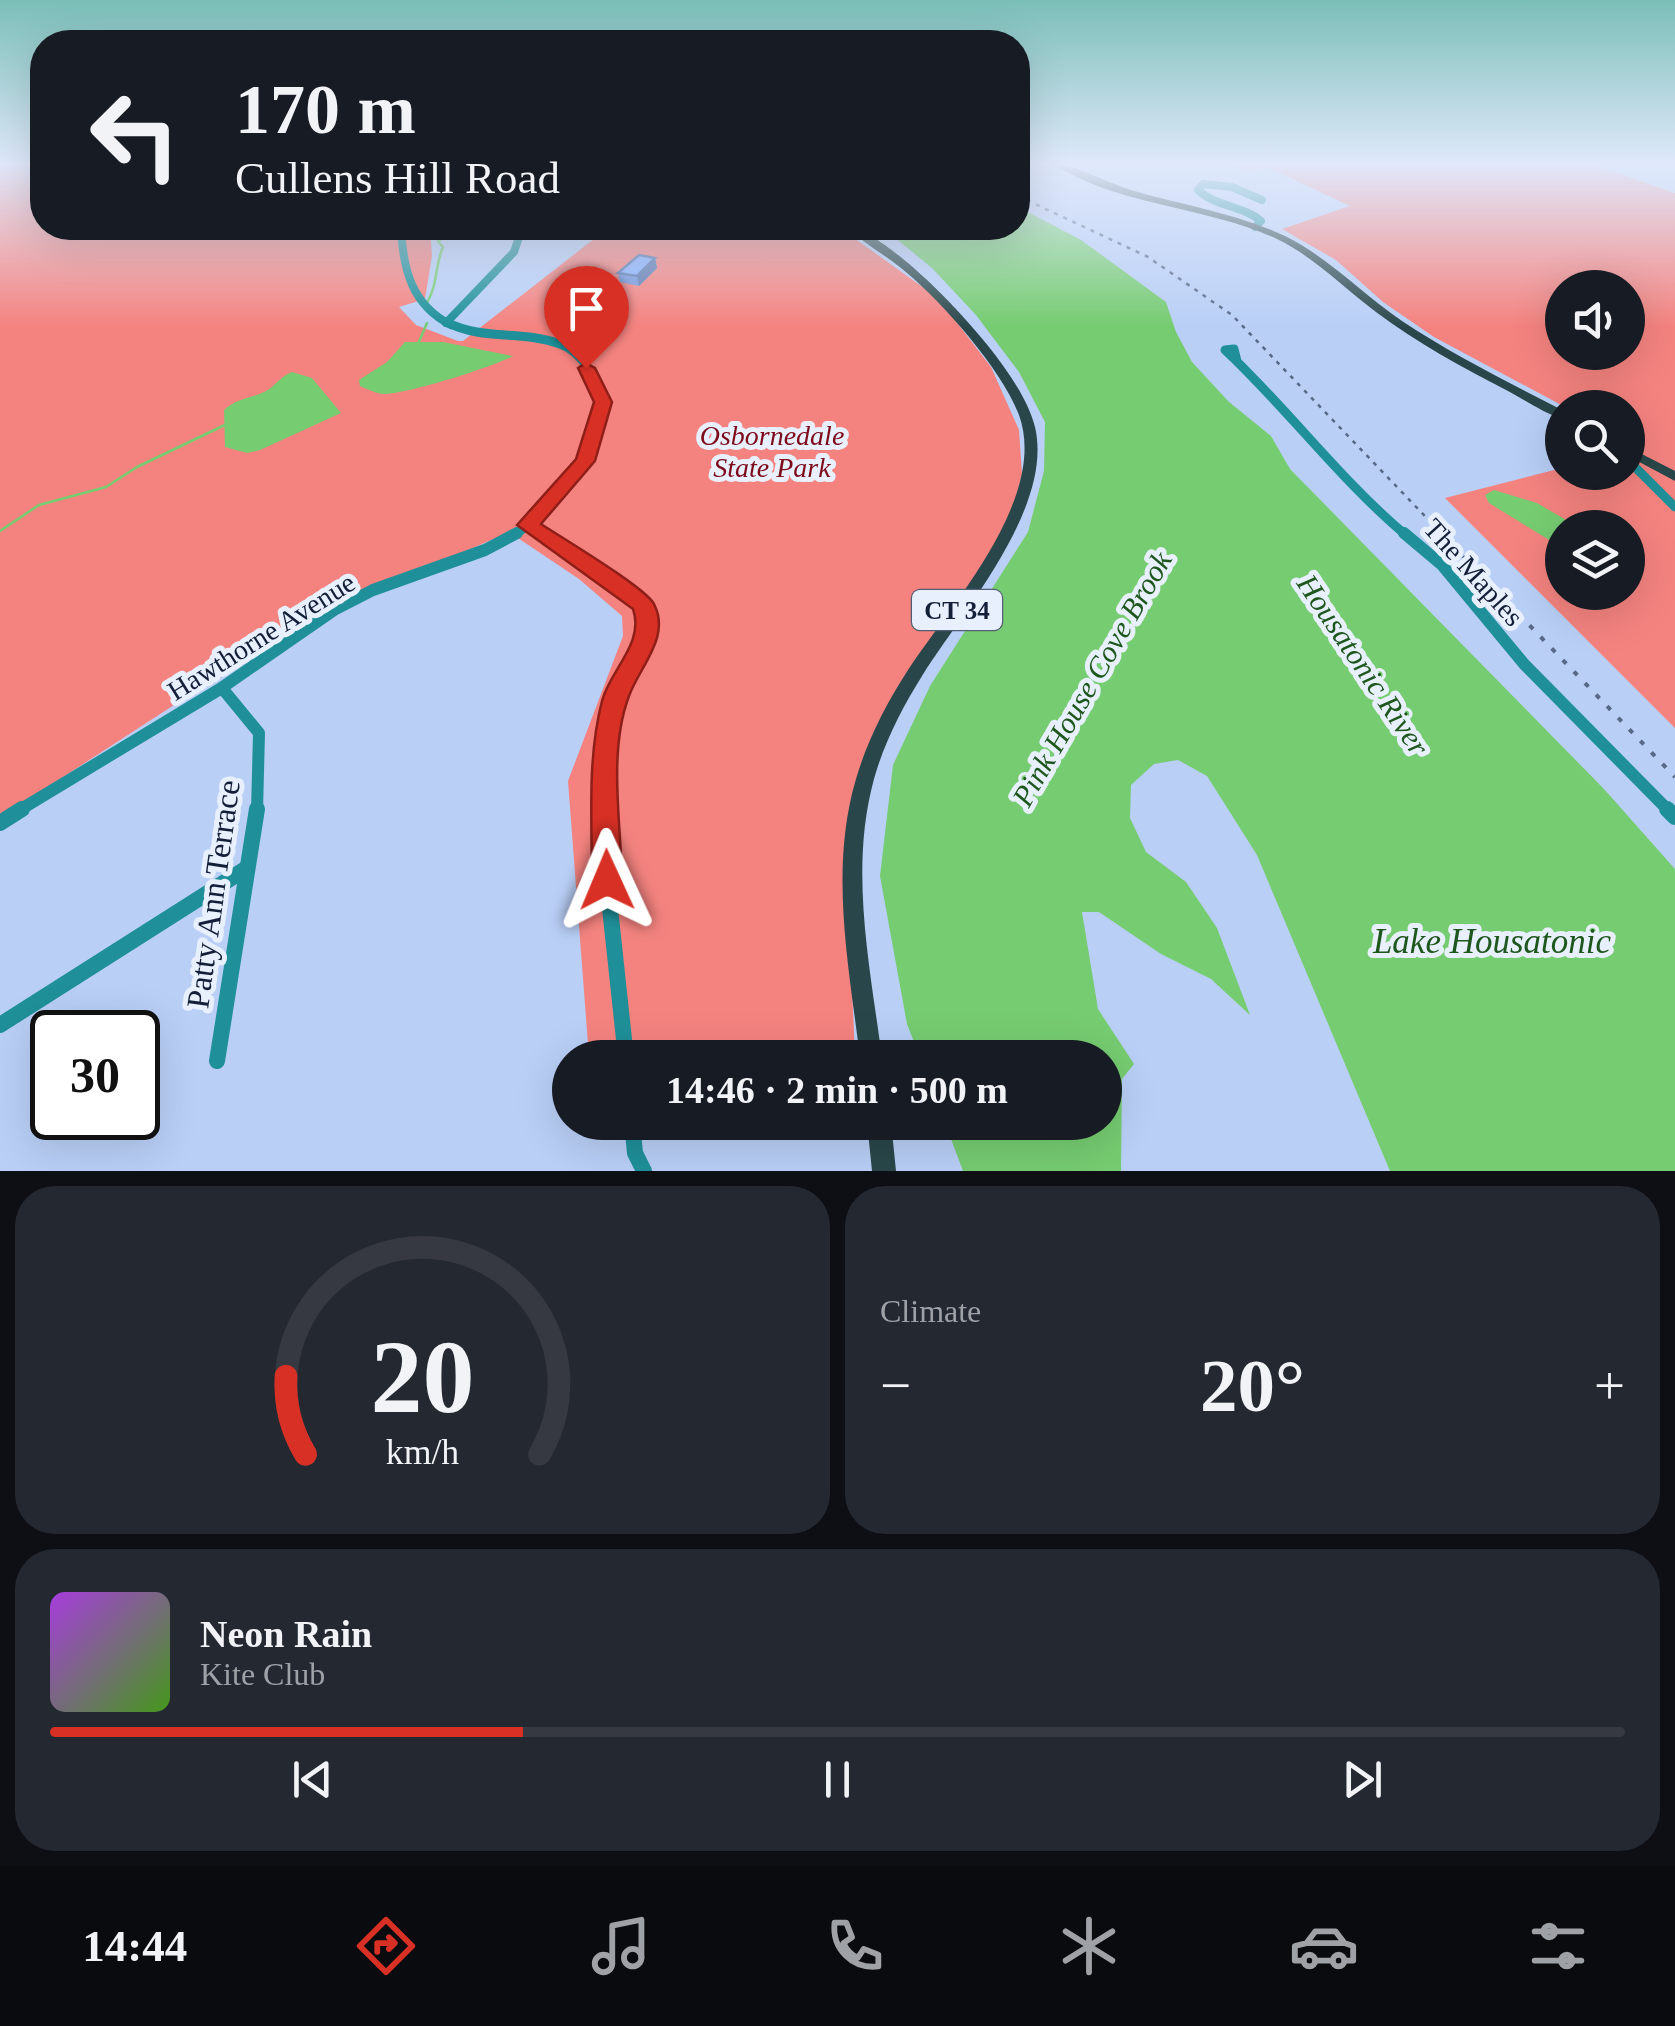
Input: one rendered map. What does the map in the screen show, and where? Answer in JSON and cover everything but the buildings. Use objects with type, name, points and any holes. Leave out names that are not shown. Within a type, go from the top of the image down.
[{"type":"main road","points":[[1221,218],[1255,227],[1309,252],[1379,310],[1447,354],[1545,406]]},
{"type":"main road","name":"CT 34","points":[[869,240],[921,276],[944,298],[1010,386],[1030,435],[1029,464],[1020,504],[1002,541],[884,726],[864,783],[856,844],[854,914],[869,1040]]},
{"type":"main road","points":[[1645,460],[1675,476]]},
{"type":"main road","points":[[880,1140],[884,1171]]},
{"type":"street","points":[[1255,227],[1261,221],[1259,218]]},
{"type":"street","points":[[402,240],[404,274],[424,308],[446,323],[514,252],[518,240]]},
{"type":"street","name":"Hawthorne Avenue","points":[[0,823],[222,688],[286,640],[352,600],[478,553],[528,525],[586,461],[600,415],[601,392],[580,360],[563,345],[486,335],[446,323]]},
{"type":"street","name":"The Maples","points":[[1238,361],[1273,395],[1366,502],[1442,565],[1524,664],[1675,816]]},
{"type":"street","points":[[1645,477],[1675,506]]},
{"type":"street","points":[[528,525],[642,604],[648,619],[646,636],[615,698],[606,755],[607,880],[624,1040]]},
{"type":"street","name":"Patty Ann Terrace","points":[[217,1061],[257,814],[259,733],[222,688]]},
{"type":"street","points":[[0,1026],[247,868]]},
{"type":"street","points":[[634,1140],[644,1171]]},
{"type":"green space","name":"Osbornedale State Park","points":[[0,218],[30,218],[30,240],[431,240],[425,299],[399,307],[416,325],[458,341],[463,341],[593,240],[857,240],[938,298],[991,367],[1019,430],[1022,474],[1014,509],[988,560],[881,738],[848,891],[854,1040],[588,1040],[568,781],[623,636],[622,616],[579,579],[509,532],[336,609],[251,655],[0,818]]},
{"type":"green space","points":[[1316,218],[1675,218],[1675,728],[1557,610],[1645,610],[1645,510],[1545,510],[1545,598],[1445,498],[1545,472],[1545,490],[1645,490],[1645,390],[1545,390],[1545,396],[1434,337],[1383,302],[1336,260],[1282,229]]},
{"type":"water","name":"Lake Housatonic","points":[[1030,218],[1038,218],[1081,240],[1166,302],[1192,362],[1229,402],[1271,436],[1290,469],[1604,789],[1675,869],[1675,1171],[1390,1171],[1257,855],[1207,776],[1178,760],[1154,764],[1131,785],[1130,818],[1146,852],[1186,882],[1217,928],[1250,1015],[1211,979],[1161,954],[1099,912],[1082,912],[1098,1009],[1118,1040],[913,1040],[880,876],[893,765],[930,686],[1028,532],[1044,471],[1045,422],[1019,372],[976,315],[932,268],[898,240],[1030,240]]},
{"type":"water","points":[[405,342],[443,342],[513,356],[448,380],[394,393],[360,386],[359,380],[387,362]]},
{"type":"water","points":[[292,372],[312,378],[341,413],[260,450],[247,453],[225,447],[224,410],[268,390]]},
{"type":"water","points":[[1494,490],[1549,510],[1545,510],[1545,537],[1489,503],[1485,495]]},
{"type":"water","name":"Lake Housatonic","points":[[1122,1046],[1134,1064],[1122,1079]]},
{"type":"water","name":"Lake Housatonic","points":[[951,1140],[1121,1140],[1121,1171],[963,1171]]},
{"type":"waterway","points":[[427,303],[443,247],[440,240]]},
{"type":"waterway","points":[[418,344],[427,323]]},
{"type":"waterway","points":[[0,531],[39,505],[106,487],[137,467],[229,423]]},
{"type":"railway","points":[[1064,218],[1148,257],[1232,315],[1444,536]]},
{"type":"railway","points":[[1441,533],[1675,777]]},
{"type":"route","points":[[586,368],[603,402],[586,461],[528,525],[642,604],[648,619],[646,636],[615,698],[606,755],[607,880]]},
{"type":"water label","name":"Housatonic River","points":[[1363,665]]},
{"type":"water label","name":"Pink House Cove Brook","points":[[1092,679]]}]
